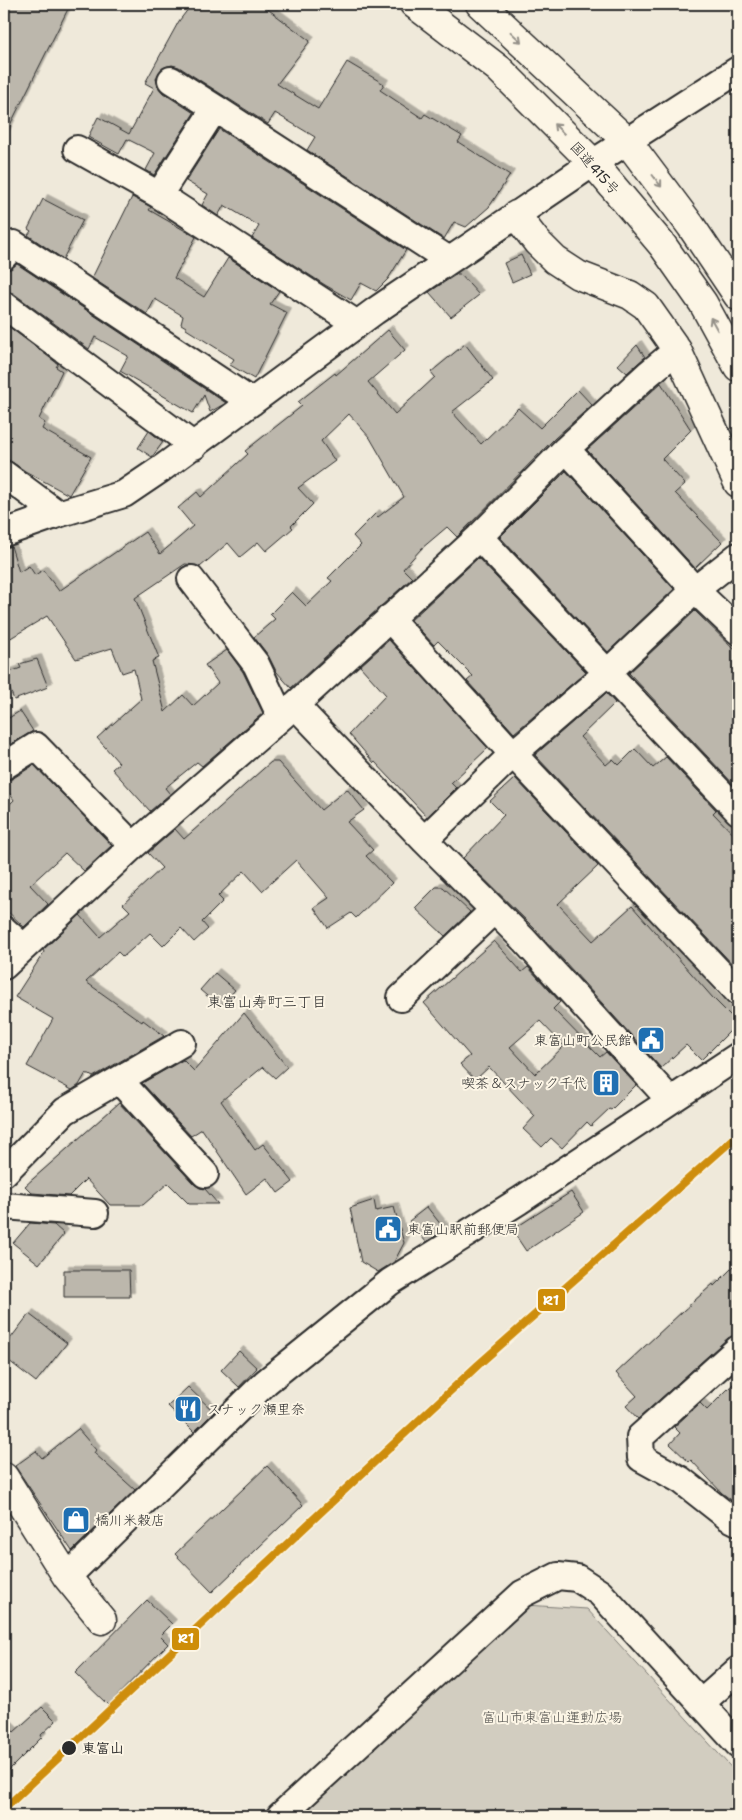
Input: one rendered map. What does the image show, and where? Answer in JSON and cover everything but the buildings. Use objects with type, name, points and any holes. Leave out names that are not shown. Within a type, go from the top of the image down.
[{"type":"main road","name":"国道415号","points":[[414,4],[499,69],[593,163],[663,246],[703,303],[738,367]]},
{"type":"main road","points":[[480,4],[628,142],[691,226],[738,296]]},
{"type":"main road","points":[[516,215],[554,260],[578,275],[630,295],[646,306],[678,350],[738,483]]},
{"type":"main road","points":[[4,1476],[67,1577],[102,1620]]},
{"type":"street","points":[[4,533],[124,494],[194,446],[357,324],[449,260],[593,163],[738,70]]},
{"type":"street","points":[[171,80],[449,260]]},
{"type":"street","points":[[159,195],[215,108]]},
{"type":"street","points":[[77,149],[159,195],[357,324]]},
{"type":"street","points":[[4,256],[14,244],[252,402]]},
{"type":"street","points":[[4,305],[194,446]]},
{"type":"street","points":[[4,966],[133,846],[288,711],[479,537],[566,449],[648,374],[678,350]]},
{"type":"street","points":[[566,449],[695,590],[738,631]]},
{"type":"street","points":[[4,474],[58,514]]},
{"type":"street","points":[[479,537],[738,810]]},
{"type":"street","points":[[424,840],[513,754],[608,673],[695,590],[738,556]]},
{"type":"street","points":[[192,579],[256,664],[288,711],[424,840],[524,940],[670,1100]]},
{"type":"street","points":[[389,618],[513,754],[738,992]]},
{"type":"street","points":[[4,766],[36,746],[133,846]]},
{"type":"street","points":[[401,998],[494,910]]},
{"type":"street","points":[[4,930],[23,947]]},
{"type":"street","points":[[4,1173],[64,1111],[182,1043]]},
{"type":"street","points":[[67,1577],[266,1382],[390,1282],[519,1201],[738,1056]]},
{"type":"street","points":[[119,1080],[205,1174]]},
{"type":"street","points":[[4,1206],[95,1213]]},
{"type":"street","points":[[738,1349],[640,1437],[641,1458],[681,1480],[728,1517],[738,1522]]},
{"type":"street","points":[[280,1816],[522,1594],[558,1576],[577,1578],[600,1593],[738,1744]]},
{"type":"street","points":[[700,1703],[738,1670]]},
{"type":"green space","name":"富山市東富山運動広場","points":[[526,1605],[587,1609],[738,1775],[738,1816],[298,1816]]},
{"type":"transit line","name":"R1","points":[[4,1809],[478,1365],[738,1135]]},
{"type":"place","name":"東富山町公民館","points":[[651,1040]]},
{"type":"place","name":"喫茶＆スナック千代","points":[[606,1083]]},
{"type":"place","name":"東富山駅前郵便局","points":[[388,1229]]},
{"type":"place","name":"スナック瀬里奈","points":[[188,1409]]},
{"type":"place","name":"橋川米穀店","points":[[76,1520]]},
{"type":"place","name":"東富山","points":[[69,1748]]},
{"type":"district","name":"東富山寿町三丁目","points":[[267,1002]]}]
